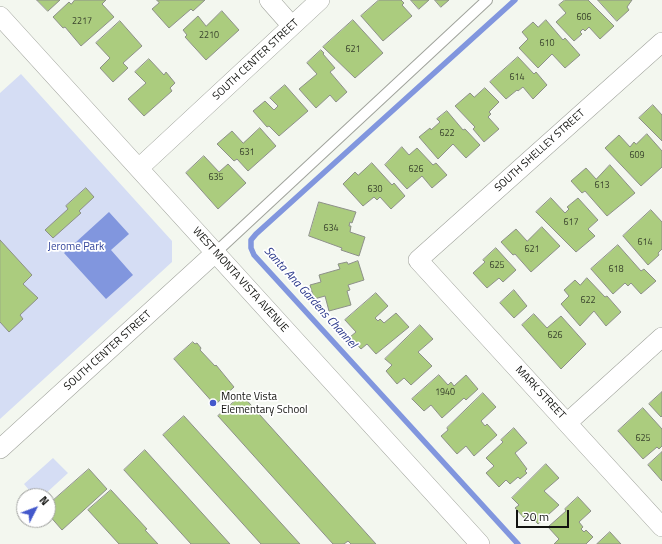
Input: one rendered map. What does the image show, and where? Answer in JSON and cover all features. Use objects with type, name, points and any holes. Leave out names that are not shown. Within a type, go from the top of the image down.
[{"type":"street","points":[[269,0],[292,26]]},
{"type":"street","name":"SOUTH CENTER STREET","points":[[139,168],[320,0]]},
{"type":"street","name":"WEST MONTA VISTA AVENUE","points":[[0,16],[139,168],[472,541]]},
{"type":"street","name":"SOUTH SHELLEY STREET","points":[[418,260],[662,42]]},
{"type":"street","name":"SOUTH CENTER STREET","points":[[0,449],[215,253]]},
{"type":"street","name":"MARK STREET","points":[[418,260],[662,526]]},
{"type":"street","points":[[567,423],[662,337]]},
{"type":"lane","points":[[215,253],[487,0]]},
{"type":"green space","name":"Jerome Park","points":[[21,74],[172,241],[172,262],[0,419],[0,93]]},
{"type":"green space","points":[[53,458],[68,473],[52,488],[27,488],[24,484]]},
{"type":"water","points":[[109,212],[129,234],[111,250],[133,275],[106,299],[64,253]]},
{"type":"building","points":[[37,0],[60,0],[48,11]]},
{"type":"building","points":[[75,0],[106,0],[102,4],[114,17],[81,46],[65,27],[63,28],[53,17],[69,2],[71,4]]},
{"type":"building","points":[[157,0],[205,0],[193,11],[191,9],[169,28],[152,9],[159,3]]},
{"type":"building","points":[[379,0],[401,0],[404,3],[402,5],[412,16],[383,41],[361,16]]},
{"type":"building","points":[[411,0],[429,0],[419,9]]},
{"type":"building","points":[[435,0],[449,0],[441,7]]},
{"type":"building","points":[[565,0],[588,0],[614,26],[600,39],[589,27],[585,31],[583,29],[580,32],[582,34],[574,41],[556,22],[566,13],[559,5]]},
{"type":"building","points":[[598,0],[632,0],[627,7],[629,10],[617,21]]},
{"type":"building","points":[[222,11],[239,30],[206,60],[185,37],[187,35],[183,30],[198,16],[206,26]]},
{"type":"building","points":[[353,20],[383,53],[355,78],[323,47]]},
{"type":"building","points":[[546,20],[563,40],[565,38],[580,55],[565,68],[552,54],[538,68],[519,48],[528,39],[522,32],[533,22],[538,27]]},
{"type":"building","points":[[120,21],[142,46],[123,63],[128,68],[113,82],[100,68],[110,58],[96,43]]},
{"type":"building","points":[[321,50],[335,68],[330,72],[347,92],[336,102],[330,95],[316,108],[299,89],[317,74],[307,63]]},
{"type":"building","points":[[518,57],[534,74],[536,72],[547,85],[533,99],[523,87],[506,99],[490,82]]},
{"type":"building","points":[[149,59],[164,75],[166,72],[175,83],[170,88],[172,91],[144,116],[128,99],[146,83],[135,72]]},
{"type":"building","points":[[285,85],[308,111],[279,136],[269,126],[267,127],[253,111],[265,101],[274,110],[278,106],[270,98]]},
{"type":"building","points":[[485,88],[499,102],[489,112],[491,114],[488,117],[499,129],[484,142],[473,129],[475,127],[455,106],[470,93],[474,97]]},
{"type":"building","points":[[653,105],[662,115],[662,141],[639,118]]},
{"type":"building","points":[[447,111],[463,130],[465,129],[480,145],[466,158],[453,144],[438,159],[419,137],[430,128],[431,130],[440,122],[437,119]]},
{"type":"building","points":[[260,128],[276,146],[248,171],[237,159],[234,161],[217,144],[232,131],[243,143]]},
{"type":"building","points":[[647,134],[662,151],[662,167],[641,186],[605,148],[619,135],[630,147],[634,142],[636,144]]},
{"type":"building","points":[[402,147],[409,155],[417,148],[433,165],[436,163],[447,175],[432,188],[422,176],[407,189],[385,165]]},
{"type":"building","points":[[204,156],[219,172],[228,164],[246,183],[218,209],[186,173]]},
{"type":"building","points":[[372,163],[392,185],[394,183],[405,196],[391,209],[380,197],[377,200],[374,197],[363,206],[343,184],[355,172],[358,175]]},
{"type":"building","points":[[610,165],[635,193],[607,216],[585,191],[582,193],[571,181],[586,168],[596,179]]},
{"type":"building","points":[[86,188],[94,197],[79,211],[81,213],[53,238],[45,230],[68,209],[66,206]]},
{"type":"building","points":[[551,198],[565,213],[569,209],[567,207],[578,198],[598,220],[588,229],[595,236],[576,252],[536,212]]},
{"type":"building","points":[[319,202],[356,212],[352,223],[350,222],[349,226],[351,226],[350,232],[365,237],[359,256],[309,236]]},
{"type":"building","points":[[651,210],[662,222],[662,249],[658,253],[659,255],[648,265],[623,236]]},
{"type":"building","points":[[542,227],[560,246],[531,272],[515,254],[513,255],[501,242],[516,229],[527,241]]},
{"type":"building","points":[[0,240],[32,275],[23,284],[38,298],[20,315],[23,319],[9,332],[0,322]]},
{"type":"building","points":[[618,245],[641,271],[644,269],[656,281],[641,294],[631,283],[628,286],[625,283],[613,294],[591,269]]},
{"type":"building","points":[[496,248],[516,270],[503,282],[499,278],[487,288],[473,273],[485,262],[483,260]]},
{"type":"building","points":[[358,261],[364,280],[348,285],[350,290],[347,291],[351,305],[329,311],[325,296],[314,299],[310,285],[321,282],[319,275],[340,269],[338,264],[347,262],[348,264]]},
{"type":"building","points":[[587,278],[605,297],[607,296],[621,312],[606,326],[594,311],[580,326],[561,304],[569,296],[564,290],[575,280],[580,285]]},
{"type":"building","points":[[514,290],[527,306],[514,318],[500,303]]},
{"type":"building","points":[[376,293],[388,306],[375,318],[378,321],[380,319],[384,323],[396,313],[409,327],[376,354],[367,344],[361,349],[350,337],[356,332],[345,320]]},
{"type":"building","points":[[534,314],[547,328],[561,316],[586,344],[561,369],[522,325]]},
{"type":"building","points":[[420,325],[433,339],[418,352],[432,366],[411,385],[404,378],[397,384],[386,371],[392,365],[385,359]]},
{"type":"building","points":[[193,342],[195,344],[197,343],[201,348],[200,350],[215,366],[216,365],[234,387],[215,405],[174,359]]},
{"type":"building","points":[[439,375],[448,385],[451,382],[454,386],[466,375],[478,389],[466,400],[464,398],[442,418],[431,405],[424,411],[412,399]]},
{"type":"building","points":[[662,392],[662,416],[661,417],[649,404]]},
{"type":"building","points":[[483,393],[496,407],[481,421],[485,426],[487,424],[497,435],[474,456],[466,446],[457,454],[441,436],[448,430],[447,428]]},
{"type":"building","points":[[242,395],[376,544],[351,544],[348,541],[344,544],[333,544],[218,416]]},
{"type":"building","points":[[643,408],[662,429],[662,446],[659,449],[657,447],[643,459],[618,431]]},
{"type":"building","points":[[184,416],[300,544],[261,544],[163,435]]},
{"type":"building","points":[[514,428],[527,443],[515,453],[527,469],[525,471],[527,473],[520,479],[518,477],[510,484],[506,480],[499,487],[486,473],[494,466],[486,458],[503,442],[501,440]]},
{"type":"building","points":[[145,450],[230,544],[191,544],[124,470]]},
{"type":"building","points":[[662,452],[662,481],[648,465]]},
{"type":"building","points":[[546,464],[559,478],[544,491],[559,505],[538,524],[531,516],[526,520],[515,508],[519,505],[512,498]]},
{"type":"building","points":[[89,469],[107,489],[62,530],[56,523],[56,498]]},
{"type":"building","points":[[111,490],[147,529],[145,530],[158,544],[119,544],[88,510]]},
{"type":"building","points":[[578,497],[591,511],[579,522],[583,527],[581,529],[584,532],[586,530],[593,537],[586,544],[554,544],[559,539],[548,527],[566,511],[565,509]]},
{"type":"building","points":[[610,532],[621,544],[597,544]]},
{"type":"waterway","name":"Santa Ana Gardens Channel","points":[[515,0],[256,234],[251,240],[251,248],[254,255],[518,544]]},
{"type":"place","name":"Monte Vista Elementary School","points":[[213,403]]}]
